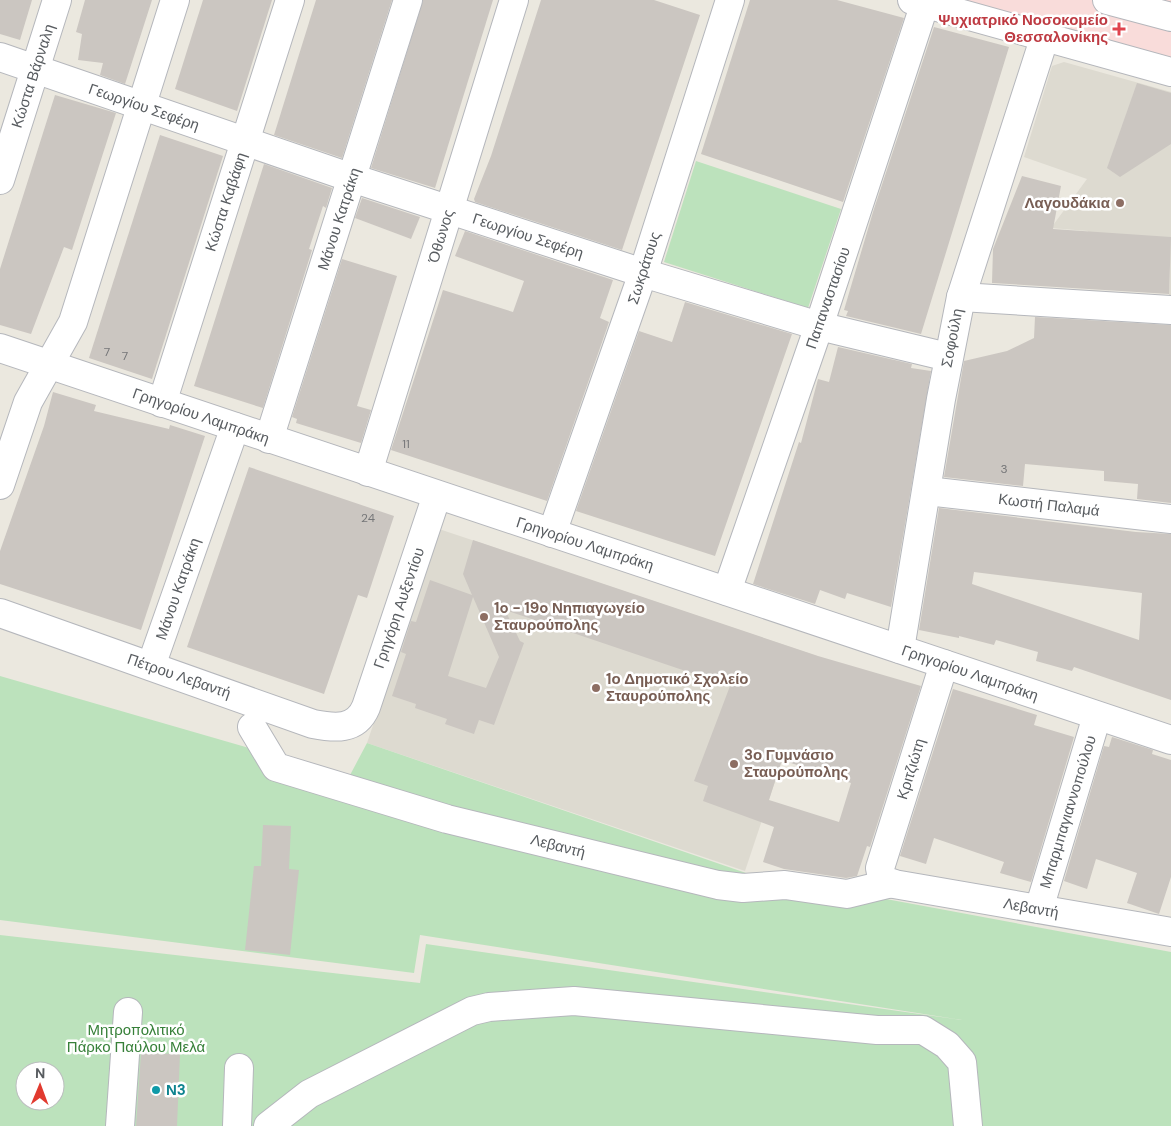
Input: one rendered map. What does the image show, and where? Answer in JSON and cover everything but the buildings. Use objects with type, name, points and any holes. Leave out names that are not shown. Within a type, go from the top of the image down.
[{"type":"street","name":"Κώστα Βάρναλη","points":[[0,180],[58,0]]},
{"type":"street","points":[[0,484],[28,402],[73,322],[175,0]]},
{"type":"street","name":"Κώστα Καβάφη","points":[[162,403],[290,0]]},
{"type":"street","name":"Μάνου Κατράκη","points":[[269,439],[408,0]]},
{"type":"street","name":"Όθωνος","points":[[368,472],[514,0]]},
{"type":"street","name":"Σωκράτους","points":[[552,533],[643,273],[730,0]]},
{"type":"street","points":[[1107,0],[1171,17]]},
{"type":"street","points":[[918,2],[1171,72]]},
{"type":"street","name":"Παπαναστασίου","points":[[727,592],[819,326],[918,2]]},
{"type":"street","name":"Σοφούλη","points":[[900,649],[948,357],[961,297],[1045,36]]},
{"type":"street","name":"Γεωργίου Σεφέρη","points":[[0,57],[352,178],[643,273],[819,326],[948,357]]},
{"type":"street","points":[[961,297],[1171,310]]},
{"type":"street","name":"Γρηγορίου Λαμπράκη","points":[[0,348],[1171,740]]},
{"type":"street","name":"Μάνου Κατράκη","points":[[151,666],[235,427]]},
{"type":"street","name":"Κωστή Παλαμά","points":[[927,492],[1171,519]]},
{"type":"street","name":"Γρηγόρη Αυξεντίου","points":[[358,719],[366,707],[437,495]]},
{"type":"street","name":"Πέτρου Λεβαντή","points":[[0,613],[313,724],[346,727],[358,719]]},
{"type":"street","name":"Κριτζιώτη","points":[[886,879],[944,664]]},
{"type":"street","name":"Μπαρμπαγιαννοπούλου","points":[[1039,909],[1097,716]]},
{"type":"street","name":"Λεβαντή","points":[[252,727],[276,767],[447,819],[718,885],[743,888],[785,885],[847,894],[886,879],[1039,909],[1171,932]]},
{"type":"street","points":[[268,1126],[309,1094],[472,1011],[489,1006],[574,1001],[877,1030],[923,1030],[947,1045],[962,1062],[968,1126]]},
{"type":"street","points":[[120,1126],[128,1012]]},
{"type":"street","points":[[237,1126],[239,1068]]},
{"type":"shaded area","name":"Ψυχιατρικό Νοσοκομείο Θεσσαλονίκης","points":[[965,0],[1171,0],[1171,58]]},
{"type":"shaded area","name":"Λαγουδάκια","points":[[1064,62],[1171,92],[1171,295],[1169,295],[1170,256],[1154,255],[1090,242],[1088,231],[1051,228],[1087,179],[1024,157],[1052,66]]},
{"type":"shaded area","name":"1ο Δημοτικό Σχολείο Σταυρούπολης","points":[[439,529],[817,656],[745,871],[367,743]]},
{"type":"green space","points":[[696,161],[841,209],[808,308],[664,262]]},
{"type":"green space","name":"Μητροπολιτικό Πάρκο Παύλου Μελά","points":[[0,676],[349,777],[367,743],[746,873],[1171,952],[1171,1126],[0,1126],[0,935],[420,983],[426,944],[962,1020],[420,935],[414,973],[0,920]]},
{"type":"place","name":"Ψυχιατρικό Νοσοκομείο Θεσσαλονίκης","points":[[1119,29]]},
{"type":"place","name":"Λαγουδάκια","points":[[1120,203]]},
{"type":"place","name":"1o - 19o Νηπιαγωγείο Σταυρούπολης","points":[[484,617]]},
{"type":"place","name":"1ο Δημοτικό Σχολείο Σταυρούπολης","points":[[596,688]]},
{"type":"place","name":"3ο Γυμνάσιο Σταυρούπολης","points":[[734,764]]},
{"type":"place","name":"Ν3","points":[[156,1090]]}]
